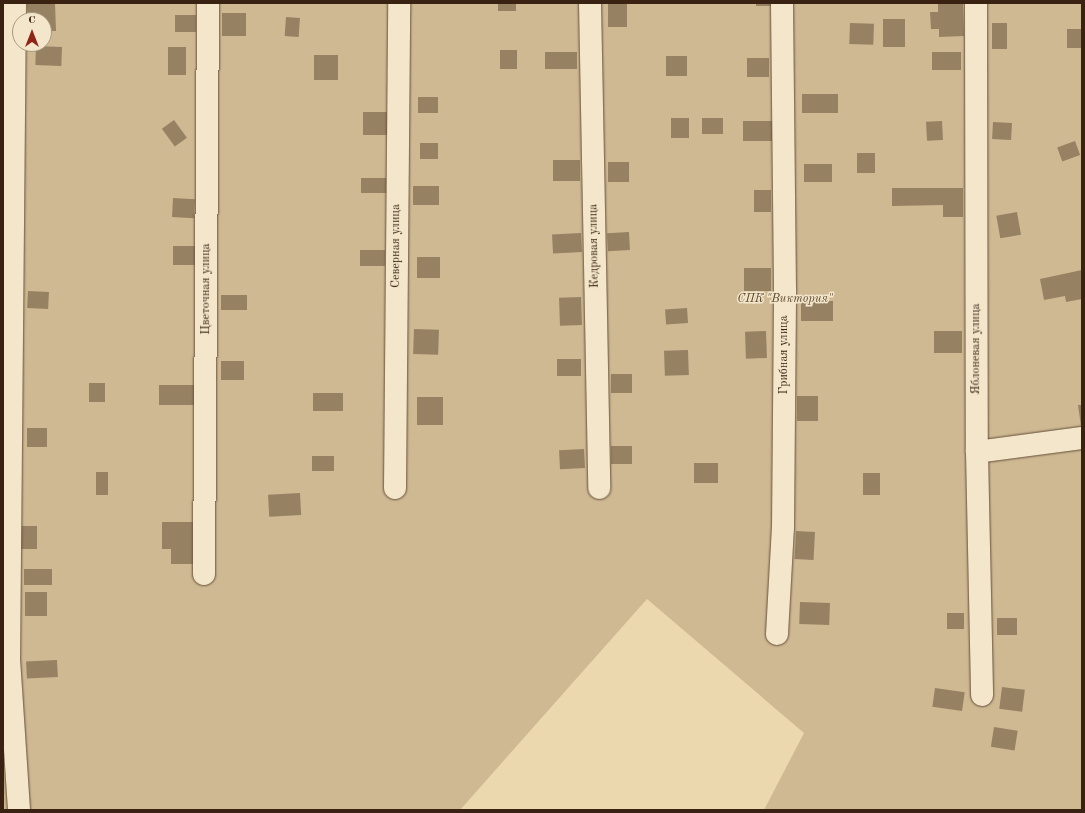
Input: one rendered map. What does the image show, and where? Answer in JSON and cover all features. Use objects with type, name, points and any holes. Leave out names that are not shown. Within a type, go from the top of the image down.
[{"type":"street","points":[[15,3],[9,659],[19,810]]},
{"type":"street","name":"Цветочная улица","points":[[204,574],[208,3]]},
{"type":"street","name":"Северная улица","points":[[395,488],[399,3]]},
{"type":"street","name":"Кедровая улица","points":[[590,3],[599,488]]},
{"type":"street","name":"Грибная улица","points":[[777,634],[783,528],[785,298],[782,3]]},
{"type":"street","name":"Яблоневая улица","points":[[976,3],[977,452],[982,695]]},
{"type":"street","points":[[977,452],[1082,438]]},
{"type":"green space","name":"СПК \"Виктория\"","points":[[3,3],[1082,3],[1082,810],[764,810],[804,733],[647,599],[460,810],[3,810]]},
{"type":"building","points":[[55,3],[56,31],[52,31],[52,12],[28,12],[27,4]]},
{"type":"building","points":[[498,3],[516,3],[516,11],[498,11]]},
{"type":"building","points":[[608,3],[627,3],[627,27],[608,27]]},
{"type":"building","points":[[756,3],[772,3],[772,6],[756,6]]},
{"type":"building","points":[[938,3],[963,3],[964,36],[939,37],[939,29],[931,29],[930,12],[938,12]]},
{"type":"building","points":[[222,13],[246,13],[246,36],[222,36]]},
{"type":"building","points":[[175,15],[196,15],[196,32],[175,32]]},
{"type":"building","points":[[286,17],[300,18],[299,37],[285,36]]},
{"type":"building","points":[[883,19],[905,19],[905,47],[883,47]]},
{"type":"building","points":[[850,23],[874,24],[873,45],[849,44]]},
{"type":"building","points":[[992,23],[1007,23],[1007,49],[992,49]]},
{"type":"building","points":[[1067,29],[1082,29],[1082,48],[1067,48]]},
{"type":"building","points":[[52,47],[62,47],[61,66],[35,65],[36,52],[52,52]]},
{"type":"building","points":[[168,47],[186,47],[186,75],[168,75]]},
{"type":"building","points":[[500,50],[517,50],[517,69],[500,69]]},
{"type":"building","points":[[545,52],[577,52],[577,69],[545,69]]},
{"type":"building","points":[[932,52],[961,52],[961,70],[932,70]]},
{"type":"building","points":[[314,55],[338,55],[338,80],[314,80]]},
{"type":"building","points":[[666,56],[687,56],[687,76],[666,76]]},
{"type":"building","points":[[747,58],[769,58],[769,77],[747,77]]},
{"type":"building","points":[[802,94],[838,94],[838,113],[802,113]]},
{"type":"building","points":[[418,97],[438,97],[438,113],[418,113]]},
{"type":"building","points":[[363,112],[388,112],[388,135],[363,135]]},
{"type":"building","points":[[671,118],[689,118],[689,138],[671,138]]},
{"type":"building","points":[[702,118],[723,118],[723,134],[702,134]]},
{"type":"building","points":[[174,120],[187,138],[175,147],[162,129]]},
{"type":"building","points":[[743,121],[772,121],[772,141],[743,141]]},
{"type":"building","points":[[942,121],[943,140],[927,141],[926,122]]},
{"type":"building","points":[[993,122],[1012,123],[1011,140],[992,139]]},
{"type":"building","points":[[1075,141],[1080,155],[1062,162],[1057,147]]},
{"type":"building","points":[[420,143],[438,143],[438,159],[420,159]]},
{"type":"building","points":[[857,153],[875,153],[875,173],[857,173]]},
{"type":"building","points":[[553,160],[580,160],[580,181],[553,181]]},
{"type":"building","points":[[608,162],[629,162],[629,182],[608,182]]},
{"type":"building","points":[[804,164],[832,164],[832,182],[804,182]]},
{"type":"building","points":[[361,178],[388,178],[388,193],[361,193]]},
{"type":"building","points":[[413,186],[439,186],[439,205],[413,205]]},
{"type":"building","points":[[892,188],[963,188],[963,217],[943,217],[943,205],[892,206]]},
{"type":"building","points":[[754,190],[771,190],[771,212],[754,212]]},
{"type":"building","points":[[173,198],[195,199],[194,218],[172,217]]},
{"type":"building","points":[[1017,212],[1021,235],[1000,238],[996,216]]},
{"type":"building","points":[[629,232],[630,250],[608,251],[607,233]]},
{"type":"building","points":[[581,233],[582,252],[553,253],[552,235]]},
{"type":"building","points":[[173,246],[195,246],[195,265],[173,265]]},
{"type":"building","points":[[360,250],[385,250],[385,266],[360,266]]},
{"type":"building","points":[[417,257],[440,257],[440,278],[417,278]]},
{"type":"building","points":[[744,268],[771,268],[771,291],[744,291]]},
{"type":"building","points":[[1082,270],[1082,299],[1066,302],[1065,296],[1044,300],[1040,279]]},
{"type":"building","points":[[28,291],[49,292],[48,309],[27,308]]},
{"type":"building","points":[[221,295],[247,295],[247,310],[221,310]]},
{"type":"building","points":[[581,297],[582,325],[560,326],[559,298]]},
{"type":"building","points":[[801,301],[833,301],[833,321],[801,321]]},
{"type":"building","points":[[687,308],[688,323],[666,324],[665,310]]},
{"type":"building","points":[[414,329],[439,330],[438,355],[413,354]]},
{"type":"building","points":[[766,331],[767,358],[746,359],[745,332]]},
{"type":"building","points":[[934,331],[962,331],[962,353],[934,353]]},
{"type":"building","points":[[688,350],[689,375],[665,376],[664,351]]},
{"type":"building","points":[[557,359],[581,359],[581,376],[557,376]]},
{"type":"building","points":[[221,361],[244,361],[244,380],[221,380]]},
{"type":"building","points":[[611,374],[632,374],[632,393],[611,393]]},
{"type":"building","points":[[89,383],[105,383],[105,402],[89,402]]},
{"type":"building","points":[[159,385],[194,385],[194,405],[159,405]]},
{"type":"building","points":[[313,393],[343,393],[343,411],[313,411]]},
{"type":"building","points":[[797,396],[818,396],[818,421],[797,421]]},
{"type":"building","points":[[417,397],[443,397],[443,425],[417,425]]},
{"type":"building","points":[[1078,405],[1082,405],[1082,426],[1081,426]]},
{"type":"building","points":[[27,428],[47,428],[47,447],[27,447]]},
{"type":"building","points":[[611,446],[632,446],[632,464],[611,464]]},
{"type":"building","points":[[584,449],[585,468],[560,469],[559,450]]},
{"type":"building","points":[[312,456],[334,456],[334,471],[312,471]]},
{"type":"building","points":[[694,463],[718,463],[718,483],[694,483]]},
{"type":"building","points":[[96,472],[108,472],[108,495],[96,495]]},
{"type":"building","points":[[863,473],[880,473],[880,495],[863,495]]},
{"type":"building","points":[[300,493],[301,515],[269,517],[268,495]]},
{"type":"building","points":[[162,522],[193,522],[193,564],[171,564],[171,549],[162,549]]},
{"type":"building","points":[[21,526],[37,526],[37,549],[21,549]]},
{"type":"building","points":[[796,531],[815,532],[814,560],[795,559]]},
{"type":"building","points":[[24,569],[52,569],[52,585],[24,585]]},
{"type":"building","points":[[25,592],[47,592],[47,616],[25,616]]},
{"type":"building","points":[[800,602],[830,603],[829,625],[799,624]]},
{"type":"building","points":[[947,613],[964,613],[964,629],[947,629]]},
{"type":"building","points":[[997,618],[1017,618],[1017,635],[997,635]]},
{"type":"building","points":[[57,660],[58,677],[27,679],[26,662]]},
{"type":"building","points":[[1002,687],[1025,690],[1022,712],[999,709]]},
{"type":"building","points":[[935,688],[965,692],[962,711],[932,707]]},
{"type":"building","points":[[994,727],[1018,731],[1015,751],[991,747]]}]
